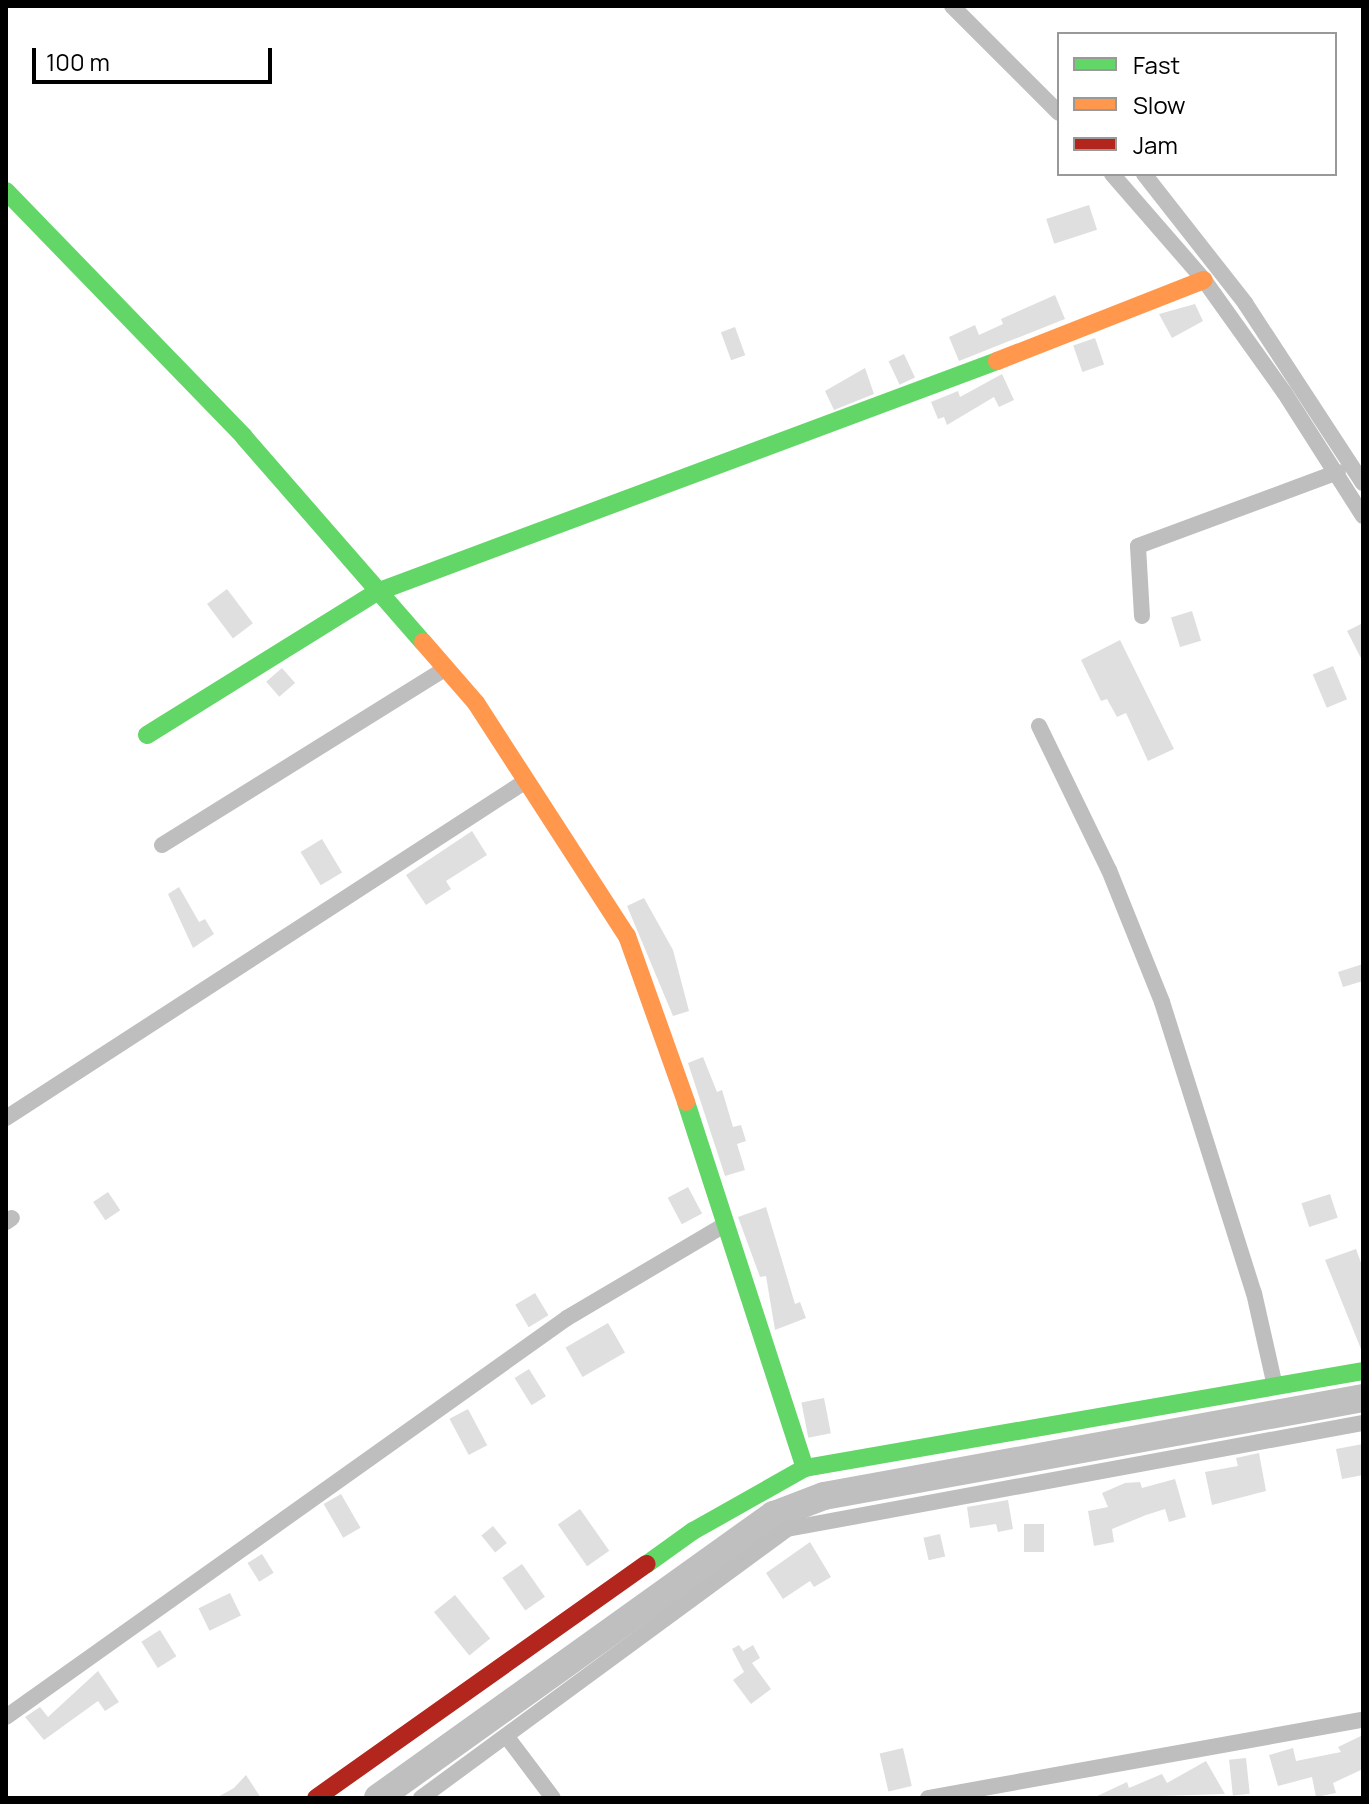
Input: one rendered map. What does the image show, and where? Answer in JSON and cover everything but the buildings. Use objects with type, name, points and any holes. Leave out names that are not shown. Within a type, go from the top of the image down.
[{"type":"street","points":[[952,6],[1057,111]]},
{"type":"street","points":[[1114,176],[1204,280],[1338,472],[1363,516]]},
{"type":"street","points":[[6,191],[244,437],[476,703],[638,958],[805,1468]]},
{"type":"street","points":[[147,735],[377,592],[787,443],[1204,280]]},
{"type":"street","points":[[1142,616],[1138,546],[1338,472]]},
{"type":"street","points":[[162,845],[445,669]]},
{"type":"street","points":[[1039,726],[1109,870],[1162,1002],[1254,1293],[1275,1386]]},
{"type":"street","points":[[6,1118],[526,781]]},
{"type":"street","points":[[6,1717],[567,1318],[726,1224]]},
{"type":"street","points":[[316,1798],[693,1531],[805,1468],[1363,1371]]},
{"type":"street","points":[[421,1798],[787,1529],[1363,1423]]},
{"type":"street","points":[[928,1798],[1363,1720]]},
{"type":"street","points":[[507,1737],[553,1798]]},
{"type":"waterway","points":[[1146,176],[1245,303],[1363,483]]},
{"type":"waterway","points":[[378,1798],[774,1515],[824,1496],[1363,1398]]},
{"type":"traffic: fast","points":[[6,191],[244,437],[423,642]]},
{"type":"traffic: fast","points":[[147,735],[377,592],[997,361]]},
{"type":"traffic: fast","points":[[686,1102],[805,1468]]},
{"type":"traffic: fast","points":[[647,1564],[693,1531],[805,1468],[1363,1371]]},
{"type":"traffic: slow","points":[[997,361],[1204,280]]},
{"type":"traffic: slow","points":[[423,642],[476,703],[627,936],[686,1102]]},
{"type":"traffic: jam","points":[[316,1798],[647,1564]]}]
